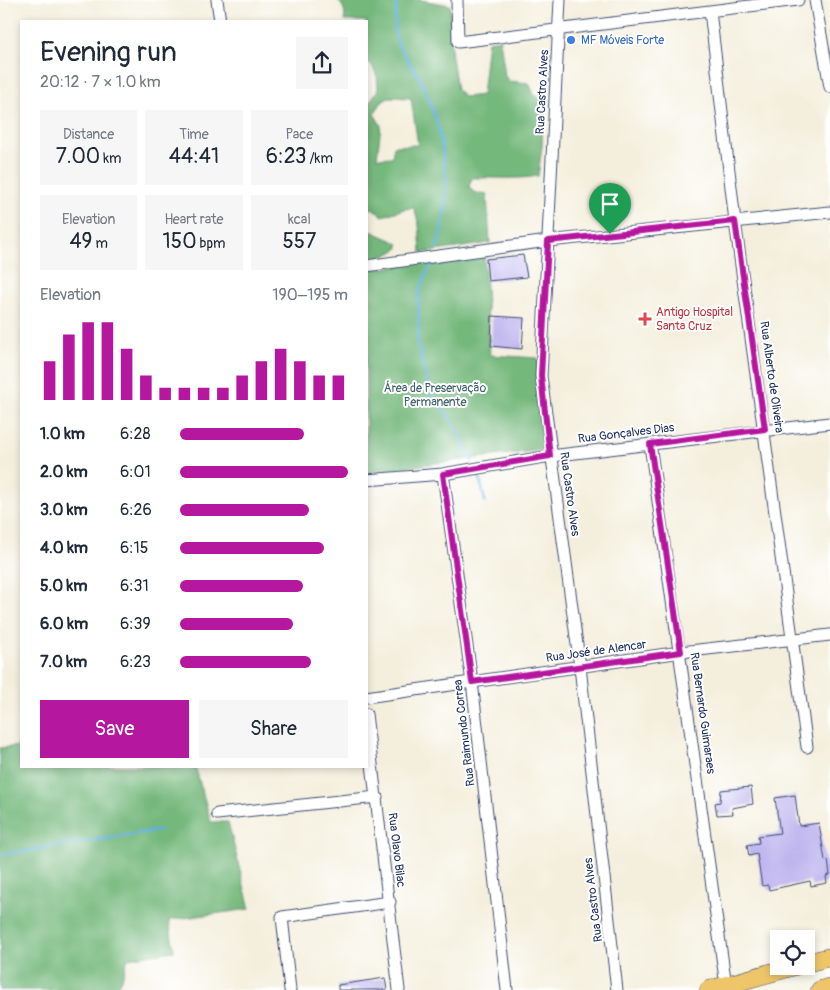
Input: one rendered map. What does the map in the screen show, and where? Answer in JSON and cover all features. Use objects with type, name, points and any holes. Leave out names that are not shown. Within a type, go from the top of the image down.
[{"type":"main road","points":[[815,961],[830,957]]},
{"type":"main road","points":[[717,988],[770,973]]},
{"type":"main road","points":[[820,990],[830,987]]},
{"type":"street","points":[[218,0],[220,20]]},
{"type":"street","points":[[457,0],[458,42],[798,0]]},
{"type":"street","name":"Rua Castro Alves","points":[[560,0],[541,376],[550,456],[580,667],[617,990]]},
{"type":"street","points":[[815,0],[830,87]]},
{"type":"street","name":"Rua Alberto de Oliveira","points":[[710,11],[735,221],[765,429],[807,747]]},
{"type":"street","points":[[368,266],[548,241],[830,212]]},
{"type":"street","name":"Rua Gonçalves Dias","points":[[368,480],[443,474],[550,456],[765,429],[830,423]]},
{"type":"street","name":"Rua Bernardo Guimaraes","points":[[650,444],[681,652],[717,988]]},
{"type":"street","name":"Rua Raimundo Correa","points":[[443,474],[472,682],[507,990]]},
{"type":"street","name":"Rua José de Alencar","points":[[368,697],[681,652],[830,635]]},
{"type":"street","name":"Rua Olavo Bilac","points":[[368,729],[399,990]]},
{"type":"street","points":[[217,814],[377,797]]},
{"type":"street","points":[[290,990],[282,917],[390,902]]},
{"type":"green space","points":[[337,0],[420,0],[450,5],[451,50],[457,90],[465,97],[482,95],[488,41],[500,39],[505,76],[509,81],[529,83],[534,95],[544,100],[542,147],[538,176],[472,178],[469,186],[473,192],[487,195],[490,243],[421,253],[419,225],[414,208],[404,209],[383,216],[372,208],[368,210],[368,106],[378,89],[377,77],[372,65],[368,62],[368,20],[344,20],[343,7]],"holes":[[[389,97],[411,98],[418,145],[394,146],[392,157],[377,158],[381,125],[374,114],[381,103]]]},
{"type":"green space","points":[[368,230],[398,243],[399,248],[385,256],[368,258]]},
{"type":"green space","name":"Área de Preservação Permanente","points":[[484,255],[490,355],[538,358],[545,446],[542,450],[368,472],[368,270]]},
{"type":"green space","points":[[20,746],[20,768],[196,768],[211,822],[228,822],[250,909],[169,920],[174,951],[128,958],[122,979],[115,990],[0,990],[0,748]]},
{"type":"building","points":[[523,255],[527,277],[488,281],[486,259]]},
{"type":"building","points":[[492,316],[524,318],[522,349],[491,346]]},
{"type":"building","points":[[751,787],[753,804],[732,808],[733,814],[717,815],[715,803],[720,802],[721,790]]},
{"type":"building","points":[[795,795],[799,826],[819,823],[825,861],[828,860],[830,875],[826,876],[827,883],[811,886],[810,881],[769,890],[768,885],[762,886],[757,854],[749,856],[747,845],[759,843],[758,836],[780,833],[775,798]]},
{"type":"building","points":[[385,978],[387,990],[338,990],[338,985]]},
{"type":"waterway","points":[[397,0],[396,38],[404,55],[421,81],[429,99],[441,141],[446,186],[445,208],[442,229],[436,248]]},
{"type":"waterway","points":[[430,265],[419,293],[418,344],[429,389],[455,426],[472,461]]},
{"type":"waterway","points":[[479,476],[485,501]]},
{"type":"waterway","points":[[0,855],[160,830]]},
{"type":"place","name":"MF Móveis Forte","points":[[571,40]]},
{"type":"place","name":"Antigo Hospital Santa Cruz","points":[[645,319]]},
{"type":"route","points":[[735,221],[765,429],[650,444],[681,652],[472,682],[443,474],[550,456],[541,376],[548,241],[610,234],[735,221]]}]
